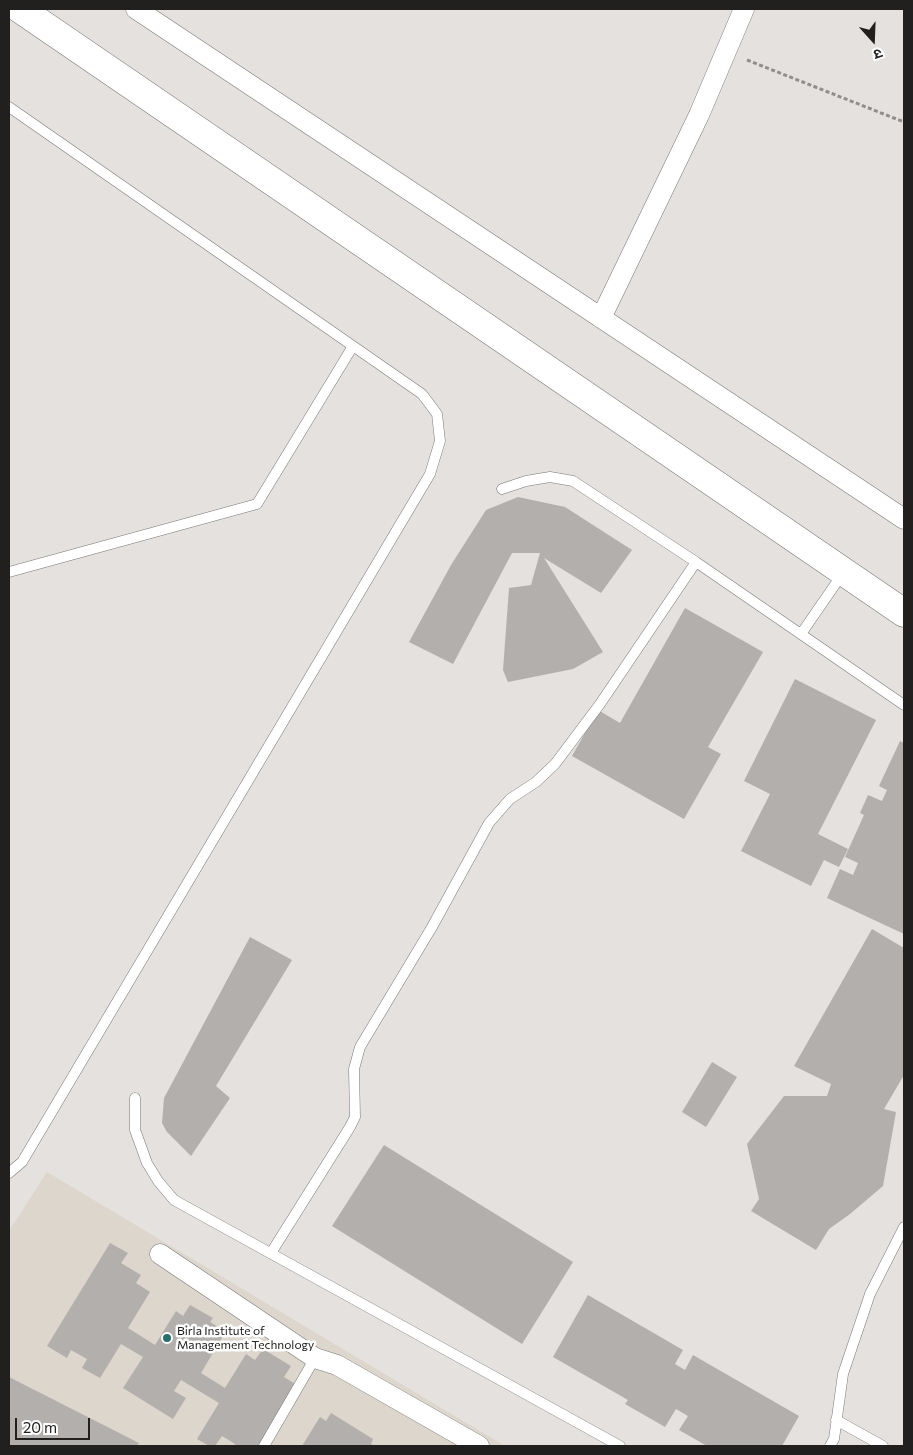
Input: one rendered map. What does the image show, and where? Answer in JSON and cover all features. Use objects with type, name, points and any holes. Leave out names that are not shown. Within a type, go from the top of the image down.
[{"type":"street","points":[[20,9],[904,613]]},
{"type":"street","points":[[136,9],[904,519]]},
{"type":"street","points":[[601,318],[699,115],[744,9]]},
{"type":"street","points":[[160,1254],[315,1358],[337,1365],[479,1446]]},
{"type":"lane","points":[[9,107],[422,394],[437,414],[440,441],[430,474],[22,1162],[9,1173]]},
{"type":"lane","points":[[9,572],[257,504],[353,346]]},
{"type":"lane","points":[[502,489],[526,481],[550,477],[573,481],[696,562],[904,705]]},
{"type":"lane","points":[[271,1253],[355,1117],[354,1068],[360,1047],[432,927],[489,823],[510,799],[536,782],[555,764],[600,704],[696,562]]},
{"type":"lane","points":[[801,634],[844,572]]},
{"type":"lane","points":[[136,1098],[135,1130],[147,1162],[158,1181],[174,1200],[620,1446]]},
{"type":"lane","points":[[830,1446],[834,1440],[843,1374],[867,1302],[904,1227]]},
{"type":"lane","points":[[264,1446],[315,1358]]},
{"type":"lane","points":[[836,1420],[883,1446]]},
{"type":"path","points":[[726,51],[904,122]]},
{"type":"shaded area","name":"Birla Institute of Management Technology","points":[[47,1172],[505,1446],[9,1446],[9,1231]]},
{"type":"building","points":[[518,497],[565,507],[632,550],[601,593],[544,558],[603,652],[573,669],[508,682],[503,670],[509,588],[531,585],[540,553],[512,553],[453,664],[409,642],[451,565],[486,510]]},
{"type":"building","points":[[685,608],[763,652],[708,747],[721,754],[684,819],[572,756],[598,710],[620,723]]},
{"type":"building","points":[[795,679],[876,720],[818,834],[848,849],[839,867],[824,860],[811,886],[741,851],[770,794],[744,781]]},
{"type":"building","points":[[900,741],[904,743],[904,934],[827,898],[840,869],[853,875],[858,863],[845,857],[864,815],[860,813],[868,795],[882,801],[887,790],[879,786]]},
{"type":"building","points":[[872,929],[904,948],[904,1075],[884,1109],[896,1112],[883,1186],[829,1229],[816,1250],[751,1211],[759,1199],[747,1144],[784,1096],[827,1096],[831,1084],[794,1066]]},
{"type":"building","points":[[250,937],[292,960],[216,1086],[230,1098],[191,1156],[167,1132],[162,1123],[164,1098]]},
{"type":"building","points":[[712,1062],[737,1077],[706,1127],[682,1112]]},
{"type":"building","points":[[384,1145],[573,1262],[522,1344],[332,1226]]},
{"type":"building","points":[[110,1243],[128,1253],[121,1263],[141,1275],[136,1283],[150,1292],[128,1328],[155,1345],[176,1311],[183,1316],[190,1305],[213,1318],[210,1322],[218,1327],[215,1332],[223,1336],[201,1373],[225,1388],[246,1354],[255,1360],[263,1349],[291,1366],[284,1377],[297,1385],[259,1446],[234,1446],[235,1444],[222,1436],[215,1446],[209,1446],[197,1439],[219,1403],[181,1380],[174,1391],[186,1398],[173,1419],[123,1388],[143,1357],[121,1344],[100,1378],[82,1368],[87,1359],[71,1350],[67,1358],[47,1346]]},
{"type":"building","points":[[588,1295],[683,1350],[675,1364],[685,1370],[693,1355],[799,1416],[782,1446],[707,1446],[679,1430],[688,1416],[676,1409],[665,1427],[625,1404],[628,1400],[553,1357]]},
{"type":"building","points":[[9,1377],[139,1443],[137,1446],[9,1446]]},
{"type":"building","points":[[331,1413],[373,1439],[371,1444],[375,1446],[302,1446],[320,1417],[326,1421]]},
{"type":"place","name":"Birla Institute of Management Technology","points":[[167,1338]]}]
